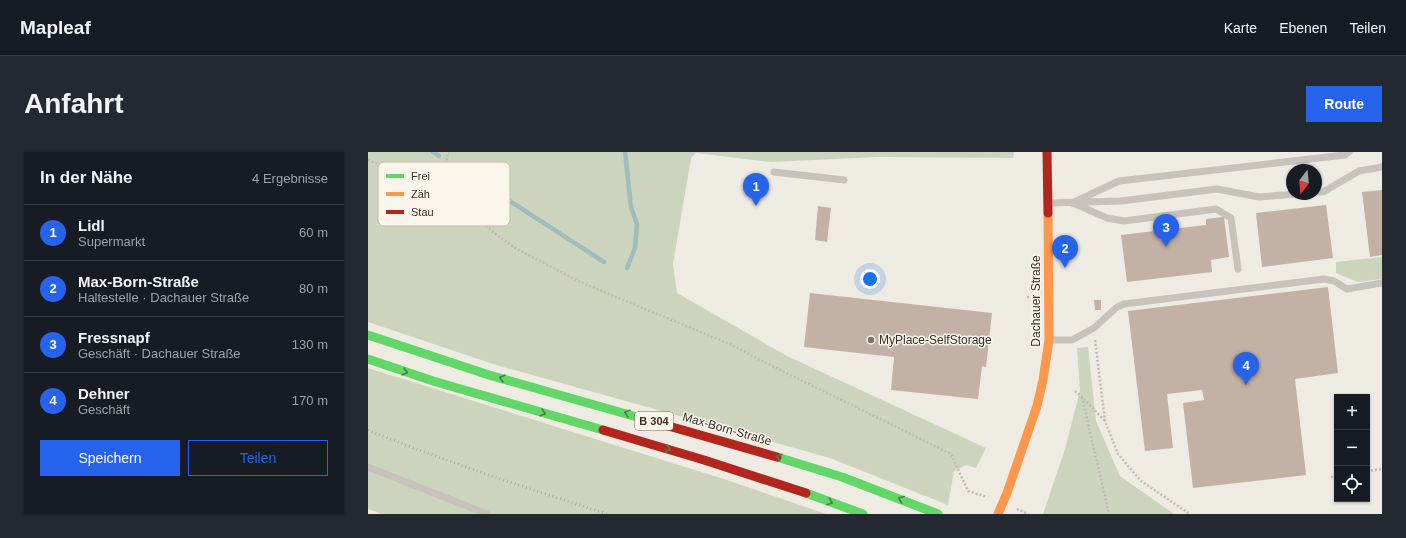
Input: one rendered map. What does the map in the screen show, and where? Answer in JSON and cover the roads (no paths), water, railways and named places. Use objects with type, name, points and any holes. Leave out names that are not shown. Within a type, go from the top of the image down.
[{"type":"main road","name":"Dachauer Straße","points":[[998,514],[1038,406],[1049,340],[1047,152]]},
{"type":"main road","name":"Max-Born-Straße","points":[[368,335],[490,375],[735,444],[842,477],[938,514]]},
{"type":"main road","name":"B 304","points":[[368,359],[392,368],[483,396],[729,467],[863,514]]},
{"type":"lane","points":[[1072,203],[1119,181],[1338,156],[1345,155],[1349,152]]},
{"type":"lane","points":[[1322,192],[1359,170],[1382,168]]},
{"type":"lane","points":[[774,172],[844,180]]},
{"type":"lane","points":[[1047,203],[1121,201],[1217,189],[1259,197],[1286,195]]},
{"type":"lane","points":[[1072,203],[1107,218],[1124,222],[1216,209],[1231,218],[1238,269]]},
{"type":"lane","points":[[1049,340],[1072,340],[1094,328],[1117,307],[1124,304],[1324,279],[1334,281],[1347,289],[1382,283]]},
{"type":"lane","points":[[368,467],[487,514]]},
{"type":"waterway","points":[[433,152],[439,156]]},
{"type":"waterway","points":[[625,152],[631,207],[637,224],[635,248],[627,268]]},
{"type":"waterway","points":[[510,201],[604,262]]},
{"type":"railway","points":[[368,430],[457,464],[607,514]]},
{"type":"place","name":"Lidl","points":[[756,206]]},
{"type":"place","name":"Fressnapf","points":[[1166,247]]},
{"type":"place","name":"Max-Born-Straße","points":[[1065,268]]},
{"type":"place","name":"MyPlace-SelfStorage","points":[[871,340]]},
{"type":"place","name":"Dehner","points":[[1246,385]]}]
